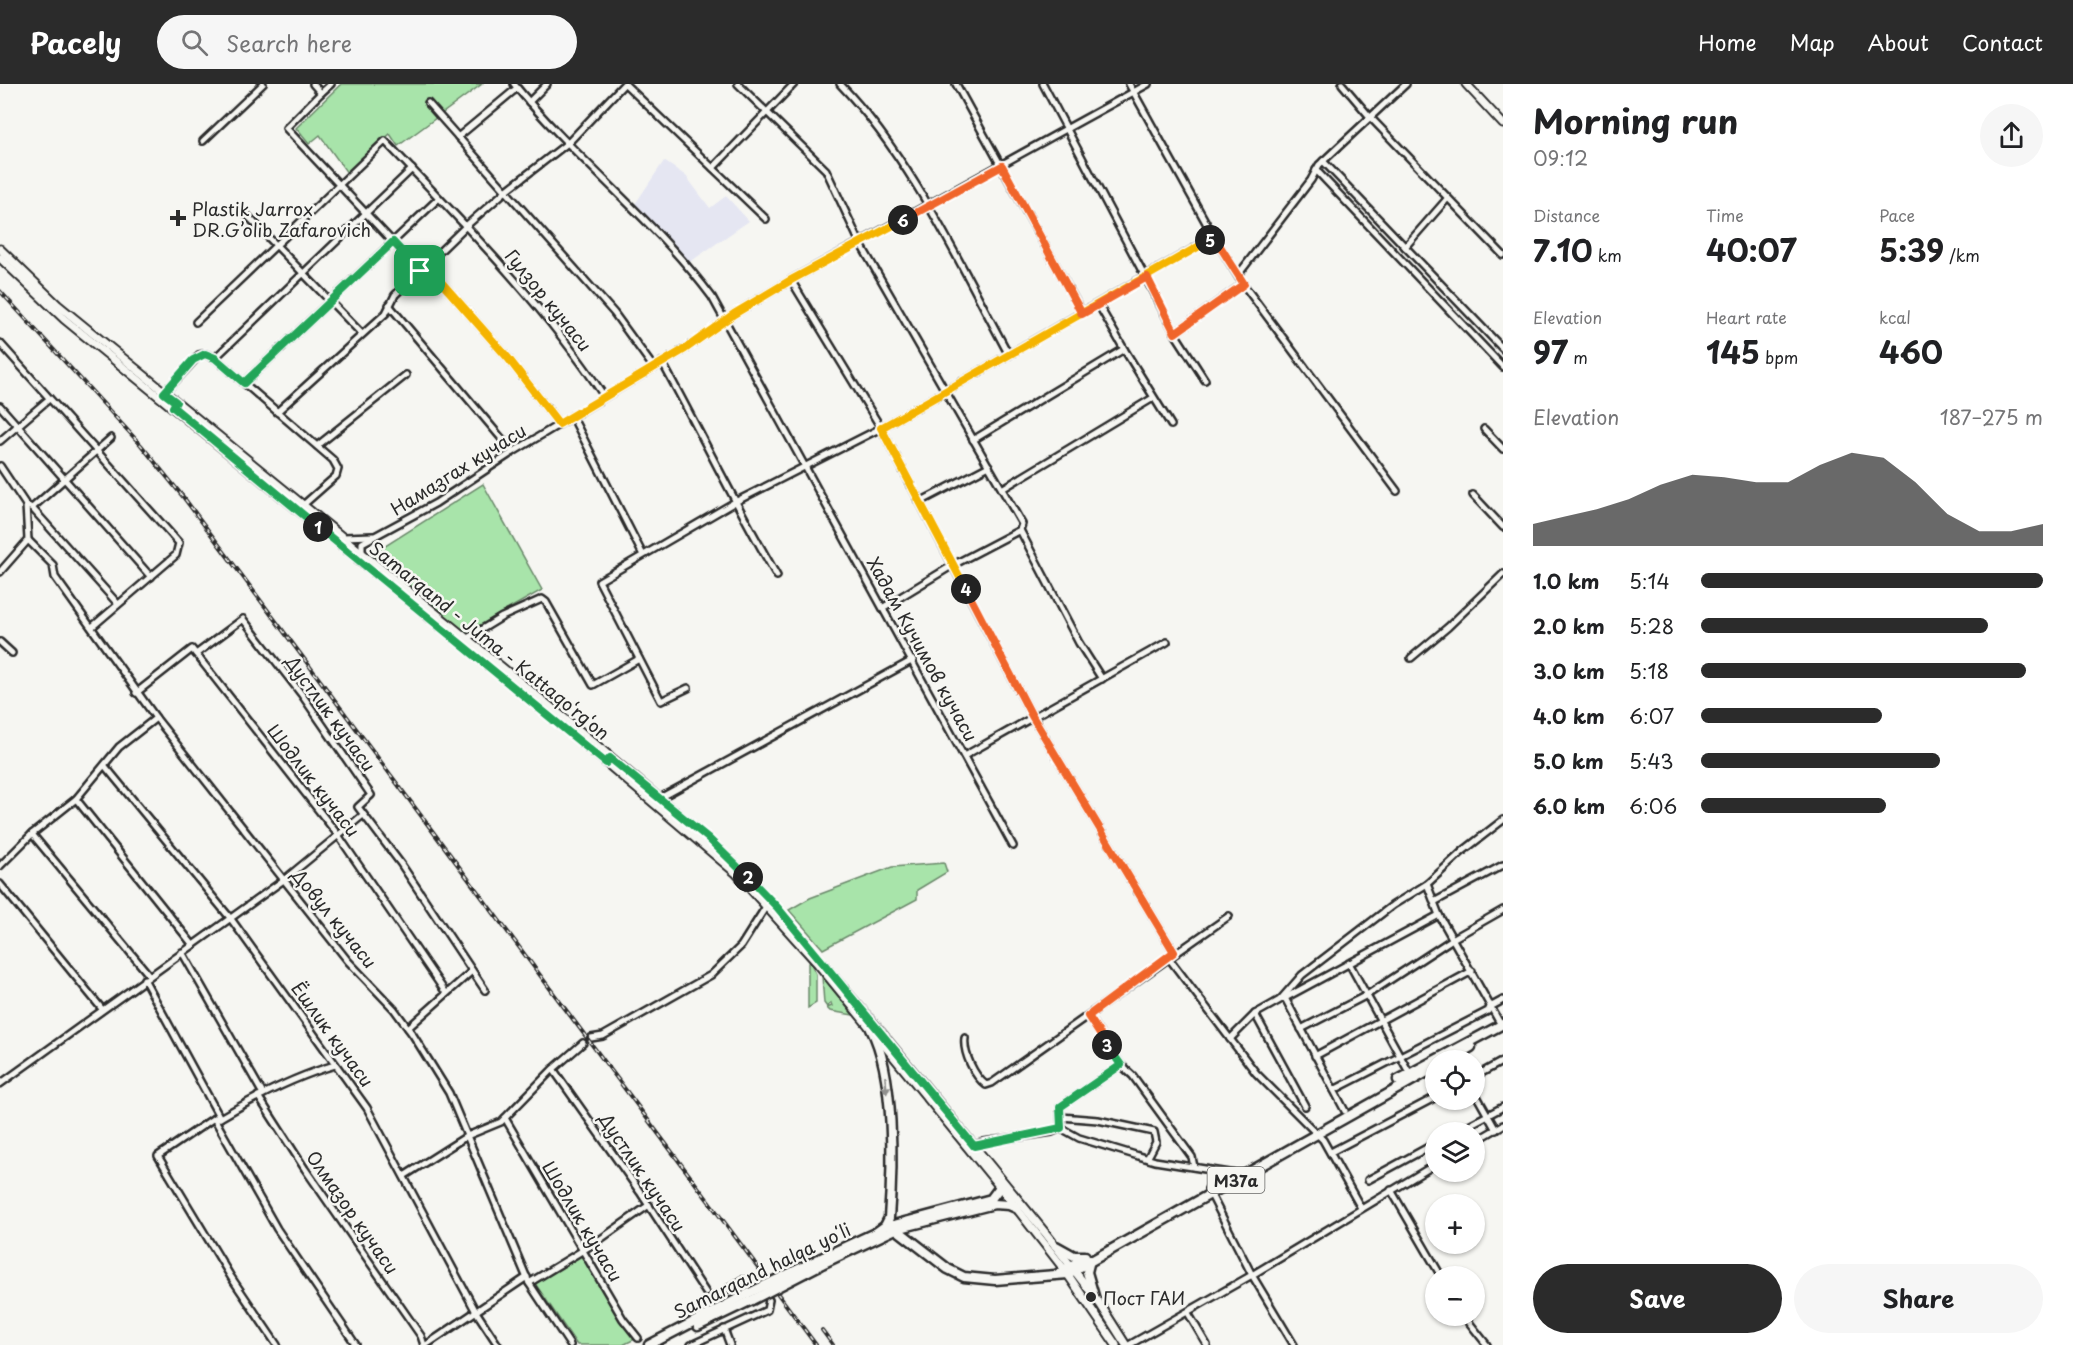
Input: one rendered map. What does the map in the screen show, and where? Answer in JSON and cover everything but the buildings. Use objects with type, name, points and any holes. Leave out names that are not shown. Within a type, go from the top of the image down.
[{"type":"highway","points":[[1464,1050],[1502,1026]]},
{"type":"highway","name":"M37a","points":[[891,1229],[907,1238],[948,1269],[964,1277],[995,1280],[1067,1270],[1315,1131],[1410,1074],[1502,1026]]},
{"type":"highway","points":[[871,1029],[883,1058],[890,1149],[889,1218],[885,1226],[874,1234]]},
{"type":"highway","name":"M37a","points":[[1209,1191],[1236,1174],[1425,1073]]},
{"type":"highway","name":"Samarqand halqa yoʻli","points":[[660,1345],[874,1234],[991,1199],[1000,1187]]},
{"type":"highway","name":"Samarqand halqa yoʻli","points":[[818,1263],[891,1229],[994,1204],[1016,1208]]},
{"type":"highway","points":[[1056,1246],[1074,1256],[1089,1258],[1087,1272],[1094,1296]]},
{"type":"highway","name":"Samarqand halqa yoʻli","points":[[649,1345],[751,1297]]},
{"type":"main road","points":[[1466,84],[1503,124]]},
{"type":"main road","name":"Samarqand - Juma - Kattaqo‘rg‘on","points":[[0,249],[58,305],[164,393],[174,405],[608,761],[704,844],[767,905],[1067,1270],[1116,1345]]},
{"type":"main road","name":"Samarqand - Juma - Kattaqo‘rg‘on","points":[[0,258],[52,308],[466,639],[492,665]]},
{"type":"main road","name":"Samarqand - Juma - Kattaqo‘rg‘on","points":[[608,761],[660,798],[765,893],[1056,1246],[1067,1270],[1094,1296],[1128,1345]]},
{"type":"street","points":[[203,141],[263,84]]},
{"type":"street","points":[[313,84],[321,93]]},
{"type":"street","points":[[331,84],[286,128],[420,271]]},
{"type":"street","points":[[529,102],[547,84]]},
{"type":"street","points":[[277,412],[386,312],[395,295],[466,226],[507,190],[569,142],[625,84],[766,219]]},
{"type":"street","points":[[738,84],[826,170],[860,243],[1022,524],[1020,531],[1079,643],[1102,679]]},
{"type":"street","points":[[713,168],[794,84]]},
{"type":"street","points":[[840,84],[864,110],[928,206],[1009,355]]},
{"type":"street","points":[[956,84],[1082,314]]},
{"type":"street","points":[[1043,84],[1175,333],[1205,380]]},
{"type":"street","points":[[1130,84],[1214,237],[1238,275],[1397,491]]},
{"type":"street","name":"Намазгах кучаси","points":[[374,535],[436,503],[513,452],[654,368],[791,280],[1148,84]]},
{"type":"street","points":[[1342,84],[1370,117],[1503,255]]},
{"type":"street","points":[[1238,275],[1323,161],[1406,84]]},
{"type":"street","points":[[458,137],[515,86]]},
{"type":"street","name":"Хадам Кучимов кучаси","points":[[515,86],[692,270],[726,320],[804,468],[884,607],[1013,846]]},
{"type":"street","points":[[428,103],[614,313],[654,368]]},
{"type":"street","name":"Гулзор кучаси","points":[[338,184],[385,141],[466,226],[573,349],[604,396]]},
{"type":"street","points":[[1323,161],[1503,349]]},
{"type":"street","points":[[215,358],[411,169]]},
{"type":"street","points":[[1316,170],[1503,367]]},
{"type":"street","points":[[196,322],[277,246],[338,184]]},
{"type":"street","points":[[244,383],[332,302],[439,198]]},
{"type":"street","points":[[1405,247],[1448,198]]},
{"type":"street","points":[[241,209],[362,334]]},
{"type":"street","points":[[688,688],[661,701],[599,581],[735,502],[881,428],[946,392],[1214,237]]},
{"type":"street","points":[[426,265],[508,358],[559,424]]},
{"type":"street","points":[[791,280],[881,428],[1032,716],[1174,952]]},
{"type":"street","points":[[1175,333],[1244,284]]},
{"type":"street","points":[[1098,304],[1171,425]]},
{"type":"street","points":[[389,305],[513,452]]},
{"type":"street","points":[[0,343],[179,543],[176,555],[92,627]]},
{"type":"street","points":[[973,440],[1124,349]]},
{"type":"street","points":[[164,393],[193,360],[205,354],[215,358],[333,460],[338,469],[336,476],[302,506]]},
{"type":"street","points":[[662,362],[735,502],[777,576]]},
{"type":"street","points":[[317,446],[406,375]]},
{"type":"street","points":[[1002,489],[1153,398]]},
{"type":"street","points":[[0,441],[49,399]]},
{"type":"street","points":[[0,406],[151,577]]},
{"type":"street","points":[[572,416],[644,555]]},
{"type":"street","points":[[1484,429],[1503,449]]},
{"type":"street","points":[[29,507],[64,480],[111,438]]},
{"type":"street","points":[[0,466],[29,507],[118,604]]},
{"type":"street","points":[[920,502],[989,466]]},
{"type":"street","points":[[1473,495],[1503,527]]},
{"type":"street","points":[[0,572],[28,540],[29,507]]},
{"type":"street","points":[[884,607],[953,565],[1020,531]]},
{"type":"street","points":[[340,537],[374,535]]},
{"type":"street","points":[[362,556],[362,543],[374,535]]},
{"type":"street","name":"Довул кучаси","points":[[28,540],[53,566],[55,577],[136,693],[348,961],[394,1009],[408,1028],[449,1093],[528,1280],[570,1345]]},
{"type":"street","points":[[1411,658],[1448,627],[1503,574]]},
{"type":"street","points":[[466,639],[502,617],[542,599],[546,602],[593,685],[639,659]]},
{"type":"street","name":"Дустлик кучаси","points":[[196,654],[243,619],[302,695],[371,795],[358,807],[363,815]]},
{"type":"street","points":[[0,642],[12,653]]},
{"type":"street","points":[[964,756],[1167,642]]},
{"type":"street","points":[[136,693],[192,649],[196,654]]},
{"type":"street","name":"Шодлик кучаси","points":[[196,654],[338,835],[446,993]]},
{"type":"street","points":[[660,798],[913,660]]},
{"type":"street","points":[[0,866],[32,834],[76,799],[119,747],[156,718]]},
{"type":"street","name":"Ёшлик кучаси","points":[[105,766],[231,919],[367,1108],[475,1310],[498,1345]]},
{"type":"street","points":[[76,799],[193,945]]},
{"type":"street","points":[[0,1084],[285,879],[363,815],[401,864],[485,990]]},
{"type":"street","points":[[1282,999],[1302,975],[1393,905],[1427,884],[1463,851],[1503,820]]},
{"type":"street","points":[[32,834],[146,977],[217,1118],[277,1229],[356,1345]]},
{"type":"street","points":[[1434,903],[1503,865]]},
{"type":"street","points":[[0,884],[102,1009]]},
{"type":"street","points":[[1427,884],[1439,915],[1502,1026]]},
{"type":"street","points":[[591,1038],[603,1036],[711,975],[741,946],[767,905]]},
{"type":"street","points":[[1301,1029],[1367,995],[1454,938],[1503,910]]},
{"type":"street","points":[[1230,1039],[1255,1014],[1439,915]]},
{"type":"street","points":[[965,1038],[969,1059],[986,1085],[1088,1016],[1174,952],[1229,916]]},
{"type":"street","name":"Олмазор кучаси","points":[[182,952],[260,1095],[305,1169],[425,1345]]},
{"type":"street","points":[[1168,957],[1256,1073],[1315,1131],[1332,1152],[1361,1208]]},
{"type":"street","points":[[1348,963],[1410,1074]]},
{"type":"street","points":[[408,1028],[472,971]]},
{"type":"street","points":[[1315,1056],[1472,971]]},
{"type":"street","points":[[1282,999],[1301,1029],[1345,1111]]},
{"type":"street","points":[[1334,1089],[1399,1054],[1488,1011],[1491,1005],[1503,1000]]},
{"type":"street","points":[[1255,1014],[1305,1106]]},
{"type":"street","points":[[1088,1016],[1121,1065],[1132,1076],[1192,1157],[1194,1167]]},
{"type":"street","points":[[404,1176],[467,1136],[490,1128],[505,1118],[583,1043]]},
{"type":"street","points":[[1485,1071],[1503,1061]]},
{"type":"street","points":[[277,1345],[231,1277],[158,1156],[217,1118],[260,1095],[301,1076],[336,1065]]},
{"type":"street","points":[[1061,1128],[1060,1107],[1121,1065]]},
{"type":"street","name":"Дустлик кучаси","points":[[553,1070],[649,1205],[706,1293]]},
{"type":"street","points":[[1332,1152],[1425,1103]]},
{"type":"street","points":[[1475,1122],[1503,1107]]},
{"type":"street","points":[[1485,1110],[1503,1135]]},
{"type":"street","name":"Шодлик кучаси","points":[[505,1118],[638,1338]]},
{"type":"street","points":[[1061,1118],[1098,1120],[1154,1132],[1156,1142],[1148,1157]]},
{"type":"street","points":[[974,1146],[1061,1128],[1079,1138],[1148,1157],[1155,1161],[1236,1174]]},
{"type":"street","points":[[1485,1136],[1499,1128]]},
{"type":"street","points":[[1368,1180],[1425,1149]]},
{"type":"street","points":[[1128,1345],[1188,1313],[1425,1170]]},
{"type":"street","points":[[1390,1190],[1435,1266]]},
{"type":"street","points":[[1209,1191],[1252,1275],[1294,1345]]},
{"type":"street","points":[[425,1345],[475,1310],[583,1249],[649,1205]]},
{"type":"street","points":[[691,1345],[767,1310],[769,1304],[758,1284],[752,1280],[742,1280],[728,1289]]},
{"type":"street","points":[[1188,1313],[1207,1345]]},
{"type":"street","points":[[1472,1326],[1488,1345]]},
{"type":"street","points":[[724,1329],[730,1345]]},
{"type":"shaded area","points":[[664,161],[686,176],[710,208],[726,196],[749,221],[687,264],[633,207]]},
{"type":"green space","points":[[341,84],[482,84],[398,146],[390,134],[347,173],[320,135],[309,144],[296,128]]},
{"type":"green space","points":[[483,484],[542,590],[466,633],[371,555]]},
{"type":"green space","points":[[944,863],[947,872],[917,890],[917,899],[823,949],[789,910],[810,898],[892,867]]},
{"type":"green space","points":[[810,962],[816,974],[816,1003],[808,1008],[808,963]]},
{"type":"green space","points":[[822,976],[853,1015],[830,1011],[827,1008],[832,1006],[831,1003],[827,1007],[824,1003]]},
{"type":"green space","points":[[581,1252],[635,1339],[623,1345],[577,1345],[534,1282]]},
{"type":"railway","points":[[0,291],[141,445],[184,498],[816,1345]]},
{"type":"railway","points":[[822,1330],[833,1345]]},
{"type":"place","name":"Plastik Jarrox DR.G’olib Zafarovich","points":[[178,218]]},
{"type":"place","name":"Пост ГАИ","points":[[1091,1297]]},
{"type":"route","points":[[420,271],[393,242],[244,383],[215,358],[205,354],[193,360],[164,393],[176,402],[173,407],[606,763],[610,758],[708,838],[765,893],[974,1146],[984,1142],[1052,1132],[1061,1128],[1060,1107],[1121,1065],[1088,1016],[1174,952],[1032,716],[881,428],[946,392],[1147,277],[1214,237],[1244,284],[1175,333],[1147,277],[1082,314],[1002,166],[791,280],[734,314],[685,349],[559,424],[508,358],[426,265],[420,271]]}]
